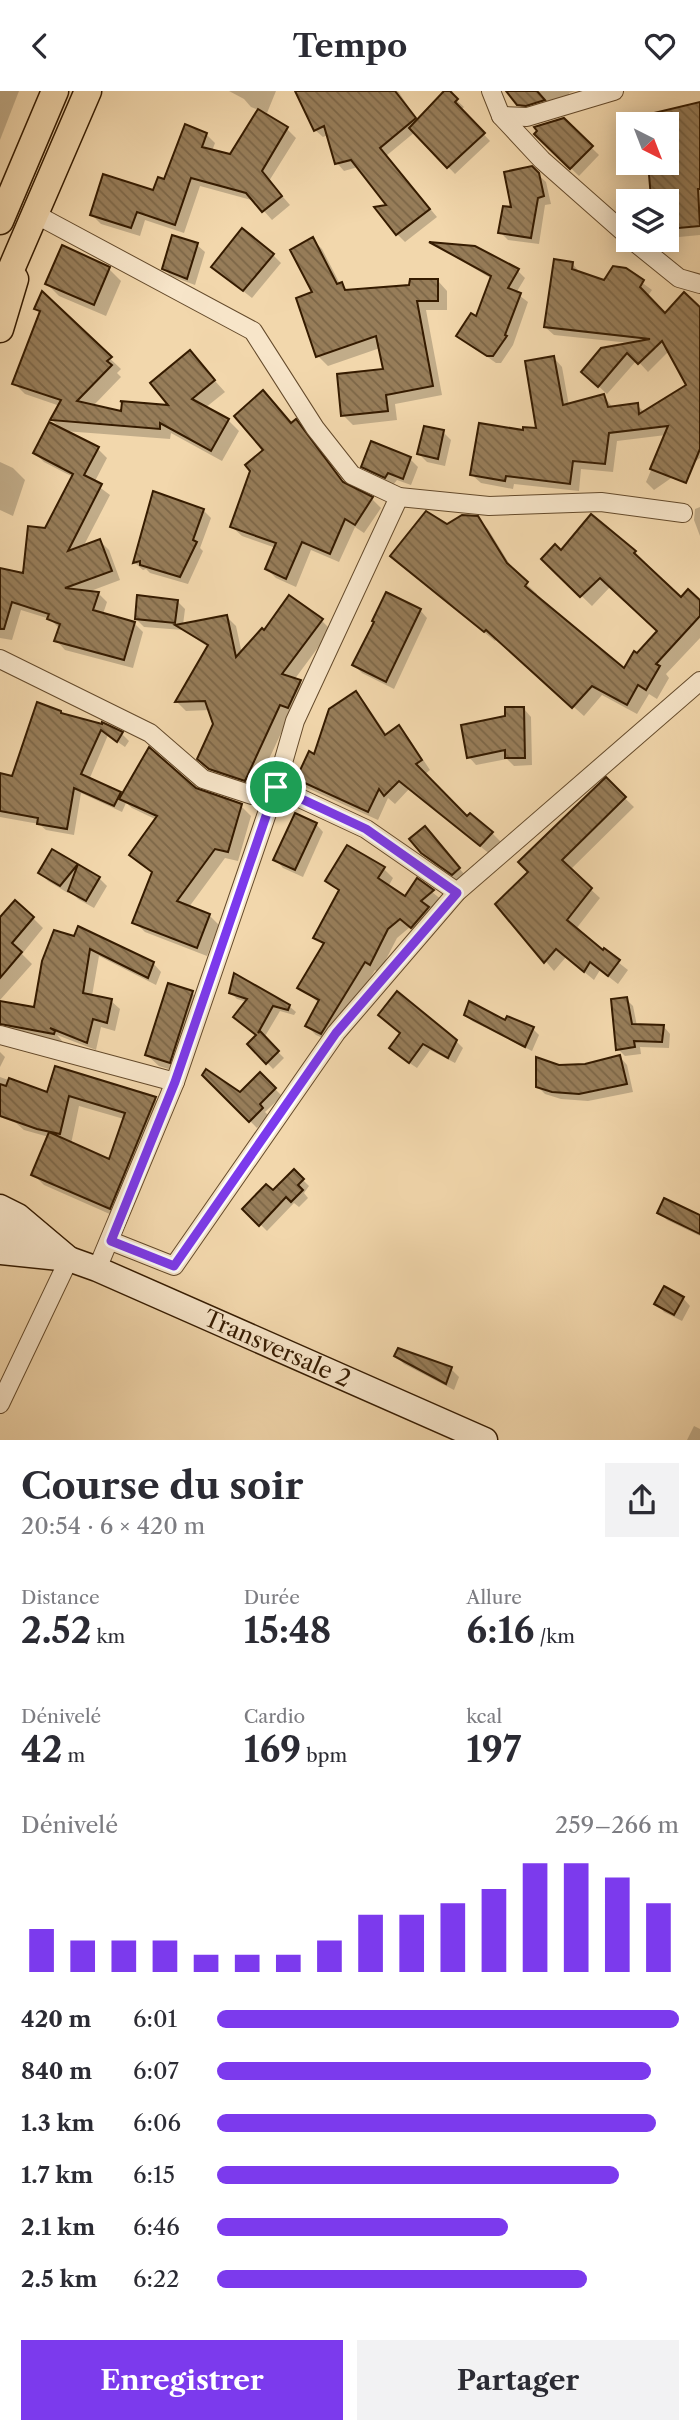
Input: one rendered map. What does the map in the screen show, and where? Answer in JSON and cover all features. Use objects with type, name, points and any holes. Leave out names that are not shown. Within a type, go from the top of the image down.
[{"type":"main road","points":[[2,208],[55,91]]},
{"type":"main road","points":[[0,295],[88,91]]},
{"type":"main road","points":[[0,329],[35,214]]},
{"type":"main road","name":"Transversale 2","points":[[0,1207],[18,1216],[69,1259]]},
{"type":"main road","points":[[0,1229],[69,1259]]},
{"type":"main road","name":"Transversale 2","points":[[0,1252],[69,1259],[97,1269],[485,1440]]},
{"type":"street","points":[[491,91],[501,116],[542,160],[616,226]]},
{"type":"street","points":[[501,116],[527,117],[614,91]]},
{"type":"street","points":[[35,214],[253,331],[315,428],[352,475],[399,496],[489,506],[601,502],[683,513]]},
{"type":"street","points":[[647,252],[679,278],[700,284]]},
{"type":"street","points":[[97,1269],[111,1241],[175,1082],[276,787],[295,721],[399,496]]},
{"type":"street","points":[[0,660],[150,733],[204,779],[253,795],[276,787],[366,829],[457,893]]},
{"type":"street","points":[[111,1241],[174,1266],[336,1033],[457,893],[700,681]]},
{"type":"street","points":[[0,1035],[175,1082]]},
{"type":"street","points":[[0,1404],[69,1259]]},
{"type":"building","points":[[295,91],[395,91],[416,118],[380,148],[430,209],[396,235],[374,207],[386,205],[351,160],[335,164],[324,126],[314,131]]},
{"type":"building","points":[[444,91],[450,91],[458,99],[455,102],[485,133],[447,168],[409,128]]},
{"type":"building","points":[[506,91],[537,91],[545,100],[526,106],[517,105]]},
{"type":"building","points":[[700,102],[700,226],[679,228],[679,189],[650,189],[649,175],[679,175],[679,112],[658,112]]},
{"type":"building","points":[[258,109],[288,127],[262,171],[282,196],[262,212],[246,193],[191,178],[175,225],[137,212],[131,228],[90,215],[103,174],[153,190],[158,177],[164,179],[185,124],[207,133],[202,147],[230,154]]},
{"type":"building","points":[[564,118],[593,146],[570,169],[534,134],[537,131],[534,127]]},
{"type":"building","points":[[532,166],[539,173],[544,196],[538,198],[531,238],[498,233],[503,206],[511,207],[504,172]]},
{"type":"building","points":[[242,228],[274,254],[243,291],[211,267]]},
{"type":"building","points":[[172,235],[198,243],[187,279],[162,269]]},
{"type":"building","points":[[313,237],[337,284],[342,282],[345,290],[409,285],[410,279],[438,279],[438,301],[417,301],[433,386],[386,395],[388,411],[341,416],[337,374],[383,369],[376,336],[316,357],[296,298],[312,292],[290,250]]},
{"type":"building","points":[[429,242],[475,246],[519,269],[508,288],[521,293],[505,335],[507,336],[493,356],[487,356],[456,336],[471,313],[476,316],[491,276]]},
{"type":"building","points":[[62,245],[110,267],[94,305],[45,284]]},
{"type":"building","points":[[554,259],[573,262],[572,269],[604,280],[613,266],[626,268],[644,280],[640,287],[665,313],[684,292],[700,307],[700,449],[686,483],[650,469],[668,426],[609,433],[605,464],[573,461],[570,484],[506,476],[505,481],[470,475],[479,423],[523,430],[523,427],[536,428],[525,361],[554,356],[563,405],[604,394],[608,407],[638,403],[639,414],[686,385],[662,341],[638,364],[627,353],[598,387],[581,372],[601,348],[650,339],[544,327]]},
{"type":"building","points":[[42,291],[112,357],[107,361],[112,365],[77,401],[121,411],[120,401],[168,405],[150,383],[190,350],[215,380],[192,399],[229,419],[211,451],[160,423],[160,429],[50,420],[61,400],[12,384],[40,311],[34,309]]},
{"type":"building","points":[[263,390],[291,423],[296,419],[343,482],[373,497],[355,525],[345,519],[330,554],[302,542],[286,579],[265,569],[276,543],[230,527],[250,471],[245,465],[263,450],[234,416]]},
{"type":"building","points":[[49,422],[99,447],[84,475],[102,484],[68,551],[100,539],[112,571],[65,588],[99,592],[93,610],[135,622],[124,660],[54,641],[60,624],[47,619],[49,614],[12,602],[4,629],[0,629],[0,568],[23,573],[28,526],[45,528],[73,474],[33,453]]},
{"type":"building","points":[[424,426],[444,430],[438,459],[417,454]]},
{"type":"building","points":[[371,441],[411,457],[403,479],[388,473],[385,478],[361,467]]},
{"type":"building","points":[[153,491],[204,509],[193,540],[197,542],[180,577],[140,565],[140,561],[133,563]]},
{"type":"building","points":[[426,511],[447,524],[462,515],[478,516],[507,563],[528,582],[525,586],[624,668],[634,651],[637,653],[657,631],[600,578],[580,597],[541,559],[555,544],[561,550],[591,514],[636,551],[634,553],[681,597],[688,589],[700,600],[700,616],[656,664],[660,666],[646,690],[638,685],[627,705],[592,686],[572,708],[486,630],[484,632],[390,556]]},
{"type":"building","points":[[386,592],[421,609],[386,682],[352,665]]},
{"type":"building","points":[[137,595],[178,600],[175,623],[135,619]]},
{"type":"building","points":[[289,595],[323,619],[282,674],[301,680],[288,708],[280,705],[245,781],[209,769],[197,759],[213,724],[205,701],[175,702],[208,645],[175,625],[227,615],[236,657],[262,628],[264,630]]},
{"type":"building","points":[[356,691],[385,735],[399,725],[422,760],[416,764],[467,816],[470,813],[493,832],[480,846],[399,781],[384,796],[379,789],[368,812],[296,779],[309,751],[314,754],[329,709]]},
{"type":"building","points":[[37,702],[61,713],[102,722],[123,732],[117,742],[101,730],[81,774],[121,792],[114,806],[74,788],[67,829],[37,824],[38,818],[0,811],[0,773],[12,776]]},
{"type":"building","points":[[505,707],[524,707],[525,758],[505,758],[505,750],[467,758],[461,725],[505,716]]},
{"type":"building","points":[[149,747],[196,788],[242,804],[228,852],[215,849],[177,901],[210,914],[197,948],[132,923],[152,872],[129,855],[157,816],[119,799]]},
{"type":"building","points":[[606,777],[626,797],[562,860],[592,888],[567,920],[603,950],[604,948],[620,960],[608,976],[590,962],[584,972],[556,949],[544,963],[495,904],[528,872],[518,862]]},
{"type":"building","points":[[295,813],[317,823],[295,870],[273,860]]},
{"type":"building","points":[[425,826],[460,868],[452,875],[421,853],[409,839]]},
{"type":"building","points":[[347,845],[385,867],[378,878],[405,896],[417,878],[434,890],[421,901],[429,907],[411,928],[400,919],[388,929],[370,965],[365,962],[321,1034],[305,1026],[319,1000],[297,988],[324,943],[313,938],[339,890],[325,881]]},
{"type":"building","points":[[52,849],[78,864],[60,886],[38,873]]},
{"type":"building","points":[[78,864],[100,877],[86,901],[68,891]]},
{"type":"building","points":[[15,900],[34,917],[12,943],[22,952],[0,978],[0,917]]},
{"type":"building","points":[[78,926],[154,962],[148,978],[90,949],[83,993],[112,999],[107,1023],[93,1019],[87,1043],[50,1028],[55,1031],[54,1034],[0,1024],[0,1001],[34,1007],[42,961],[54,930],[74,936]]},
{"type":"building","points":[[234,973],[290,1005],[288,1010],[273,1006],[258,1033],[260,1031],[279,1051],[266,1064],[247,1044],[256,1035],[233,1017],[247,999],[229,993]]},
{"type":"building","points":[[168,983],[193,991],[170,1063],[145,1055]]},
{"type":"building","points":[[397,991],[457,1040],[448,1058],[423,1044],[409,1063],[389,1048],[400,1033],[378,1015]]},
{"type":"building","points":[[627,997],[632,1024],[664,1025],[662,1042],[634,1041],[635,1047],[616,1050],[611,999]]},
{"type":"building","points":[[469,1001],[505,1020],[507,1016],[534,1027],[525,1047],[464,1015]]},
{"type":"building","points":[[620,1055],[627,1084],[579,1094],[552,1092],[536,1087],[536,1057],[559,1065],[585,1064]]},
{"type":"building","points":[[55,1066],[156,1097],[110,1209],[31,1175],[49,1132],[109,1159],[125,1113],[69,1096],[60,1134],[0,1116],[0,1084],[6,1086],[9,1078],[47,1092]]},
{"type":"building","points":[[206,1069],[240,1092],[260,1072],[276,1088],[260,1104],[263,1108],[249,1122],[202,1075]]},
{"type":"building","points":[[294,1169],[304,1179],[298,1185],[303,1190],[291,1202],[286,1197],[259,1226],[242,1209],[266,1184],[273,1190]]},
{"type":"building","points":[[664,1198],[700,1215],[700,1234],[657,1213]]},
{"type":"building","points":[[664,1286],[684,1297],[674,1315],[654,1304]]},
{"type":"building","points":[[398,1348],[452,1367],[446,1384],[394,1356]]},
{"type":"route","points":[[276,787],[366,829],[457,893],[336,1033],[174,1266],[111,1241],[175,1082],[276,787]]}]
